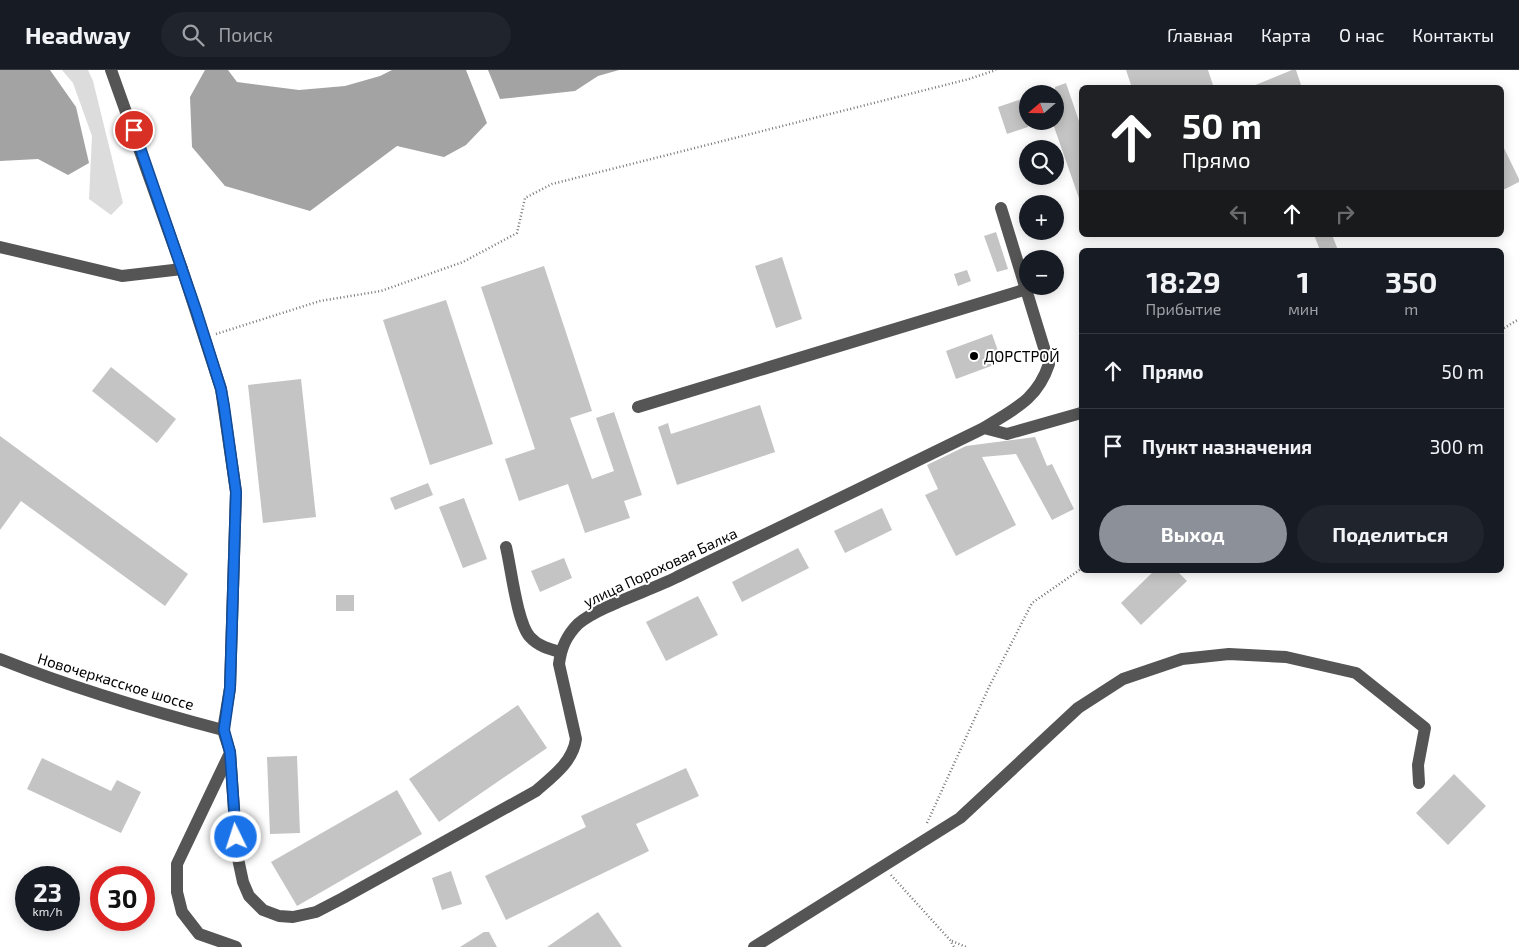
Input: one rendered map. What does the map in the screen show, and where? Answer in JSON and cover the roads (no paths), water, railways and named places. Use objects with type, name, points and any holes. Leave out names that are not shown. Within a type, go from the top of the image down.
[{"type":"street","points":[[111,70],[182,269],[221,389],[236,492],[230,688],[224,730],[230,752],[237,854],[243,882],[249,896],[263,910],[279,916],[293,917],[316,912],[536,791],[562,768],[575,747],[576,739],[559,664],[560,652],[539,645],[529,636],[522,622],[506,547]]},
{"type":"street","name":"улица Пороховая Балка","points":[[1001,208],[1019,264]]},
{"type":"street","points":[[0,247],[122,276],[182,269]]},
{"type":"street","points":[[638,407],[1019,291]]},
{"type":"street","name":"улица Пороховая Балка","points":[[560,652],[566,639],[579,624],[594,614],[652,590],[984,428],[1024,404],[1043,382],[1049,364],[1029,295]]},
{"type":"street","points":[[984,428],[1007,434],[1079,414]]},
{"type":"street","points":[[754,947],[918,842],[960,818],[1078,708],[1123,678],[1182,659],[1229,654],[1286,657],[1356,673],[1425,728],[1418,765],[1419,783]]},
{"type":"street","name":"Новочеркасское шоссе","points":[[0,659],[60,683],[142,709],[224,730]]},
{"type":"street","points":[[212,947],[182,912],[177,892],[177,864],[230,752]]},
{"type":"street","points":[[199,934],[236,947]]},
{"type":"place","name":"ДОРСТРОЙ","points":[[974,356]]}]
